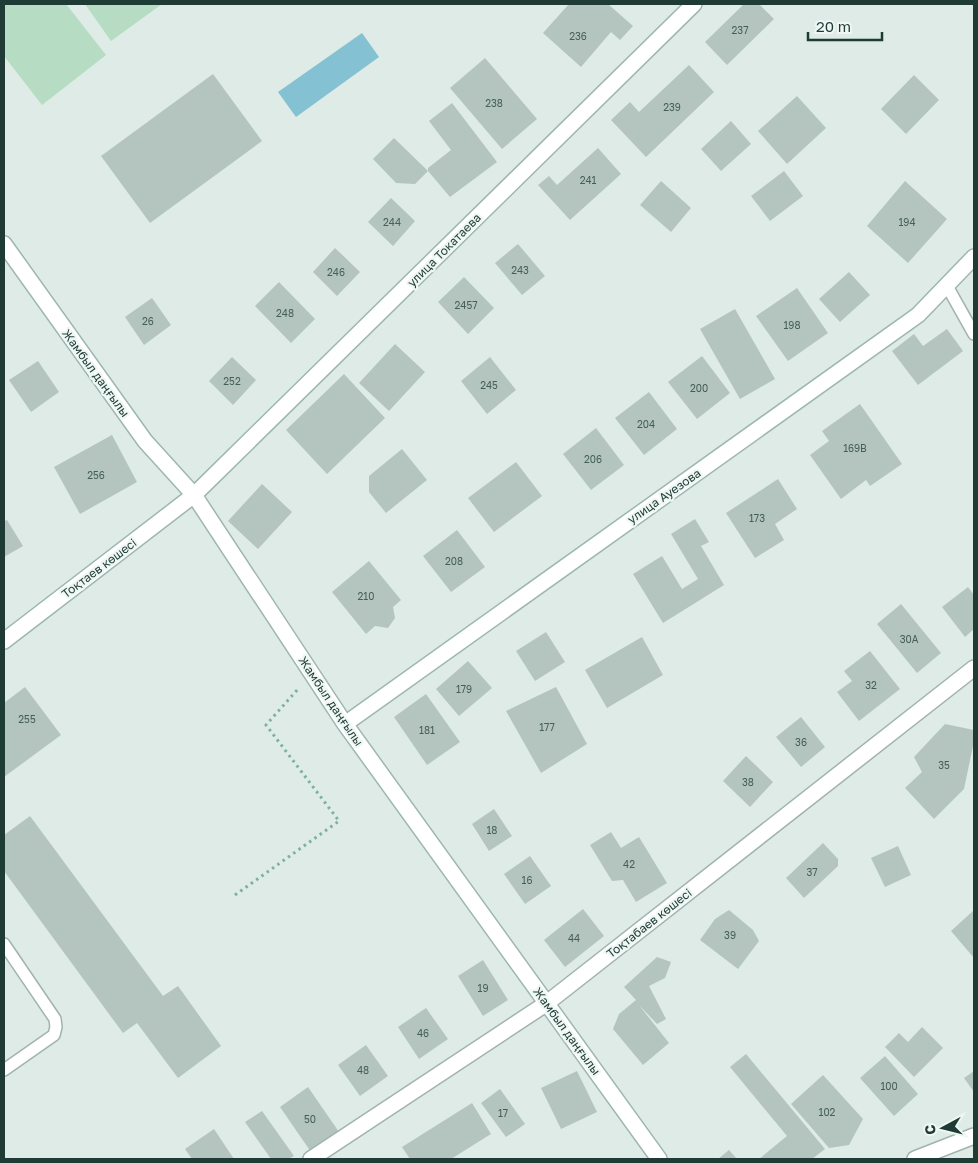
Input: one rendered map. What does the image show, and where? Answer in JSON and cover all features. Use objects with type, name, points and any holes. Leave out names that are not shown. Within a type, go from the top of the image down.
[{"type":"street","name":"улица Токатаева","points":[[194,495],[694,4]]},
{"type":"street","name":"Жамбыл даңғылы","points":[[4,244],[145,441],[194,495],[345,724],[660,1159]]},
{"type":"street","name":"улица Ауезова","points":[[345,724],[918,315],[974,258]]},
{"type":"street","name":"Тоқтаев көшесі","points":[[4,641],[194,495]]},
{"type":"street","name":"Тоқтабаев көшесі","points":[[311,1159],[547,1003],[974,668]]},
{"type":"street","points":[[915,1159],[974,1136]]},
{"type":"lane","points":[[948,286],[974,334]]},
{"type":"lane","points":[[4,944],[55,1019],[56,1027],[54,1036],[4,1070]]},
{"type":"path","points":[[235,895],[339,821],[266,725],[312,674]]},
{"type":"green space","points":[[4,4],[66,4],[106,55],[42,105],[4,56]]},
{"type":"green space","points":[[85,4],[162,4],[111,41]]},
{"type":"water","points":[[362,33],[379,57],[296,117],[278,92]]},
{"type":"building","points":[[569,4],[608,4],[633,26],[620,40],[611,32],[581,67],[543,33]]},
{"type":"building","points":[[744,4],[759,4],[774,19],[727,65],[705,42]]},
{"type":"building","points":[[485,58],[537,119],[502,149],[450,88]]},
{"type":"building","points":[[689,65],[714,92],[646,157],[611,120],[630,102],[639,112]]},
{"type":"building","points":[[213,74],[262,141],[150,223],[101,156]]},
{"type":"building","points":[[914,75],[939,100],[906,134],[881,109]]},
{"type":"building","points":[[797,96],[826,128],[787,164],[758,131]]},
{"type":"building","points":[[452,103],[497,162],[450,197],[428,171],[428,168],[451,150],[429,121]]},
{"type":"building","points":[[731,121],[751,144],[721,171],[701,149]]},
{"type":"building","points":[[394,138],[428,171],[415,184],[396,183],[373,159]]},
{"type":"building","points":[[598,148],[621,174],[570,220],[538,185],[549,176],[557,185]]},
{"type":"building","points":[[784,171],[803,196],[770,221],[751,196]]},
{"type":"building","points":[[661,181],[691,208],[671,232],[640,205]]},
{"type":"building","points":[[905,181],[947,219],[908,263],[867,226]]},
{"type":"building","points":[[391,198],[415,221],[393,246],[368,222]]},
{"type":"building","points":[[518,244],[545,276],[522,295],[495,263]]},
{"type":"building","points":[[335,248],[360,272],[337,296],[313,272]]},
{"type":"building","points":[[849,272],[870,295],[840,322],[819,299]]},
{"type":"building","points":[[464,277],[494,308],[468,334],[438,302]]},
{"type":"building","points":[[279,282],[315,319],[291,343],[255,306]]},
{"type":"building","points":[[797,288],[828,333],[788,361],[756,316]]},
{"type":"building","points":[[152,298],[171,325],[144,345],[125,317]]},
{"type":"building","points":[[735,309],[775,379],[740,399],[700,329]]},
{"type":"building","points":[[947,329],[963,351],[918,385],[892,351],[914,334],[923,346]]},
{"type":"building","points":[[395,344],[425,372],[389,411],[359,383]]},
{"type":"building","points":[[702,356],[730,393],[697,419],[668,382]]},
{"type":"building","points":[[232,357],[256,380],[233,405],[209,381]]},
{"type":"building","points":[[490,357],[516,390],[487,414],[461,381]]},
{"type":"building","points":[[38,361],[59,392],[31,412],[9,380]]},
{"type":"building","points":[[344,374],[385,418],[327,474],[286,430]]},
{"type":"building","points":[[649,392],[677,429],[644,455],[615,418]]},
{"type":"building","points":[[860,404],[902,464],[870,486],[866,480],[841,499],[810,455],[829,441],[822,431]]},
{"type":"building","points":[[596,428],[624,465],[591,490],[563,454]]},
{"type":"building","points":[[112,435],[137,482],[80,514],[54,467]]},
{"type":"building","points":[[402,449],[427,480],[386,513],[369,492],[369,476]]},
{"type":"building","points":[[516,462],[542,496],[494,532],[468,498]]},
{"type":"building","points":[[778,479],[797,509],[775,524],[784,540],[755,558],[726,513]]},
{"type":"building","points":[[262,484],[292,512],[258,549],[228,521]]},
{"type":"building","points":[[695,519],[709,542],[701,546],[724,585],[663,623],[633,574],[662,556],[682,589],[698,579],[671,534]]},
{"type":"building","points":[[7,520],[23,546],[4,557],[4,521]]},
{"type":"building","points":[[457,530],[485,567],[451,592],[423,556]]},
{"type":"building","points":[[369,561],[401,600],[393,607],[395,618],[388,628],[375,626],[366,634],[332,592]]},
{"type":"building","points":[[968,587],[974,595],[974,629],[965,637],[942,607]]},
{"type":"building","points":[[901,604],[941,653],[917,673],[877,624]]},
{"type":"building","points":[[546,632],[565,662],[535,681],[516,651]]},
{"type":"building","points":[[642,637],[663,675],[607,708],[585,670]]},
{"type":"building","points":[[870,651],[900,689],[859,721],[837,692],[852,681],[844,671]]},
{"type":"building","points":[[468,661],[492,688],[459,716],[436,689]]},
{"type":"building","points":[[25,687],[61,735],[4,777],[4,703]]},
{"type":"building","points":[[556,687],[587,744],[541,773],[506,711]]},
{"type":"building","points":[[426,694],[460,742],[427,765],[394,717]]},
{"type":"building","points":[[801,717],[825,747],[801,767],[776,737]]},
{"type":"building","points":[[945,724],[974,730],[974,741],[964,789],[934,819],[905,788],[922,772],[914,757]]},
{"type":"building","points":[[746,756],[773,782],[750,807],[723,781]]},
{"type":"building","points":[[494,809],[512,836],[489,851],[472,824]]},
{"type":"building","points":[[30,816],[163,996],[178,986],[221,1046],[178,1078],[137,1023],[123,1033],[4,871],[4,835]]},
{"type":"building","points":[[611,832],[621,848],[639,837],[667,883],[636,902],[623,880],[612,881],[590,845]]},
{"type":"building","points":[[823,843],[838,859],[838,866],[804,898],[786,878]]},
{"type":"building","points":[[898,846],[911,875],[885,887],[871,858]]},
{"type":"building","points":[[530,856],[551,886],[525,904],[504,874]]},
{"type":"building","points":[[583,909],[604,936],[565,967],[544,940]]},
{"type":"building","points":[[729,910],[753,930],[759,941],[738,969],[700,940],[715,919]]},
{"type":"building","points":[[974,910],[974,958],[951,931]]},
{"type":"building","points":[[657,957],[671,962],[665,978],[649,986],[666,1019],[657,1024],[639,1005],[669,1043],[643,1065],[613,1029],[619,1014],[636,1000],[624,987]]},
{"type":"building","points":[[483,960],[508,1000],[483,1016],[458,976]]},
{"type":"building","points":[[426,1008],[448,1039],[419,1059],[398,1027]]},
{"type":"building","points":[[922,1027],[943,1048],[914,1077],[885,1047],[899,1033],[908,1042]]},
{"type":"building","points":[[366,1045],[388,1076],[360,1096],[338,1065]]},
{"type":"building","points":[[746,1054],[825,1149],[812,1159],[759,1159],[787,1136],[730,1067]]},
{"type":"building","points":[[885,1056],[918,1094],[894,1116],[860,1078]]},
{"type":"building","points":[[577,1071],[597,1112],[561,1129],[541,1088]]},
{"type":"building","points":[[974,1071],[974,1092],[964,1078]]},
{"type":"building","points":[[823,1075],[863,1119],[849,1145],[829,1148],[791,1104]]},
{"type":"building","points":[[308,1087],[339,1132],[311,1152],[280,1107]]},
{"type":"building","points":[[500,1089],[525,1124],[506,1137],[481,1103]]},
{"type":"building","points":[[472,1103],[491,1134],[451,1159],[410,1159],[402,1147]]},
{"type":"building","points":[[262,1111],[294,1156],[288,1159],[271,1159],[245,1122]]},
{"type":"building","points":[[214,1129],[234,1159],[192,1159],[185,1149]]},
{"type":"building","points":[[729,1150],[737,1159],[718,1159]]}]
